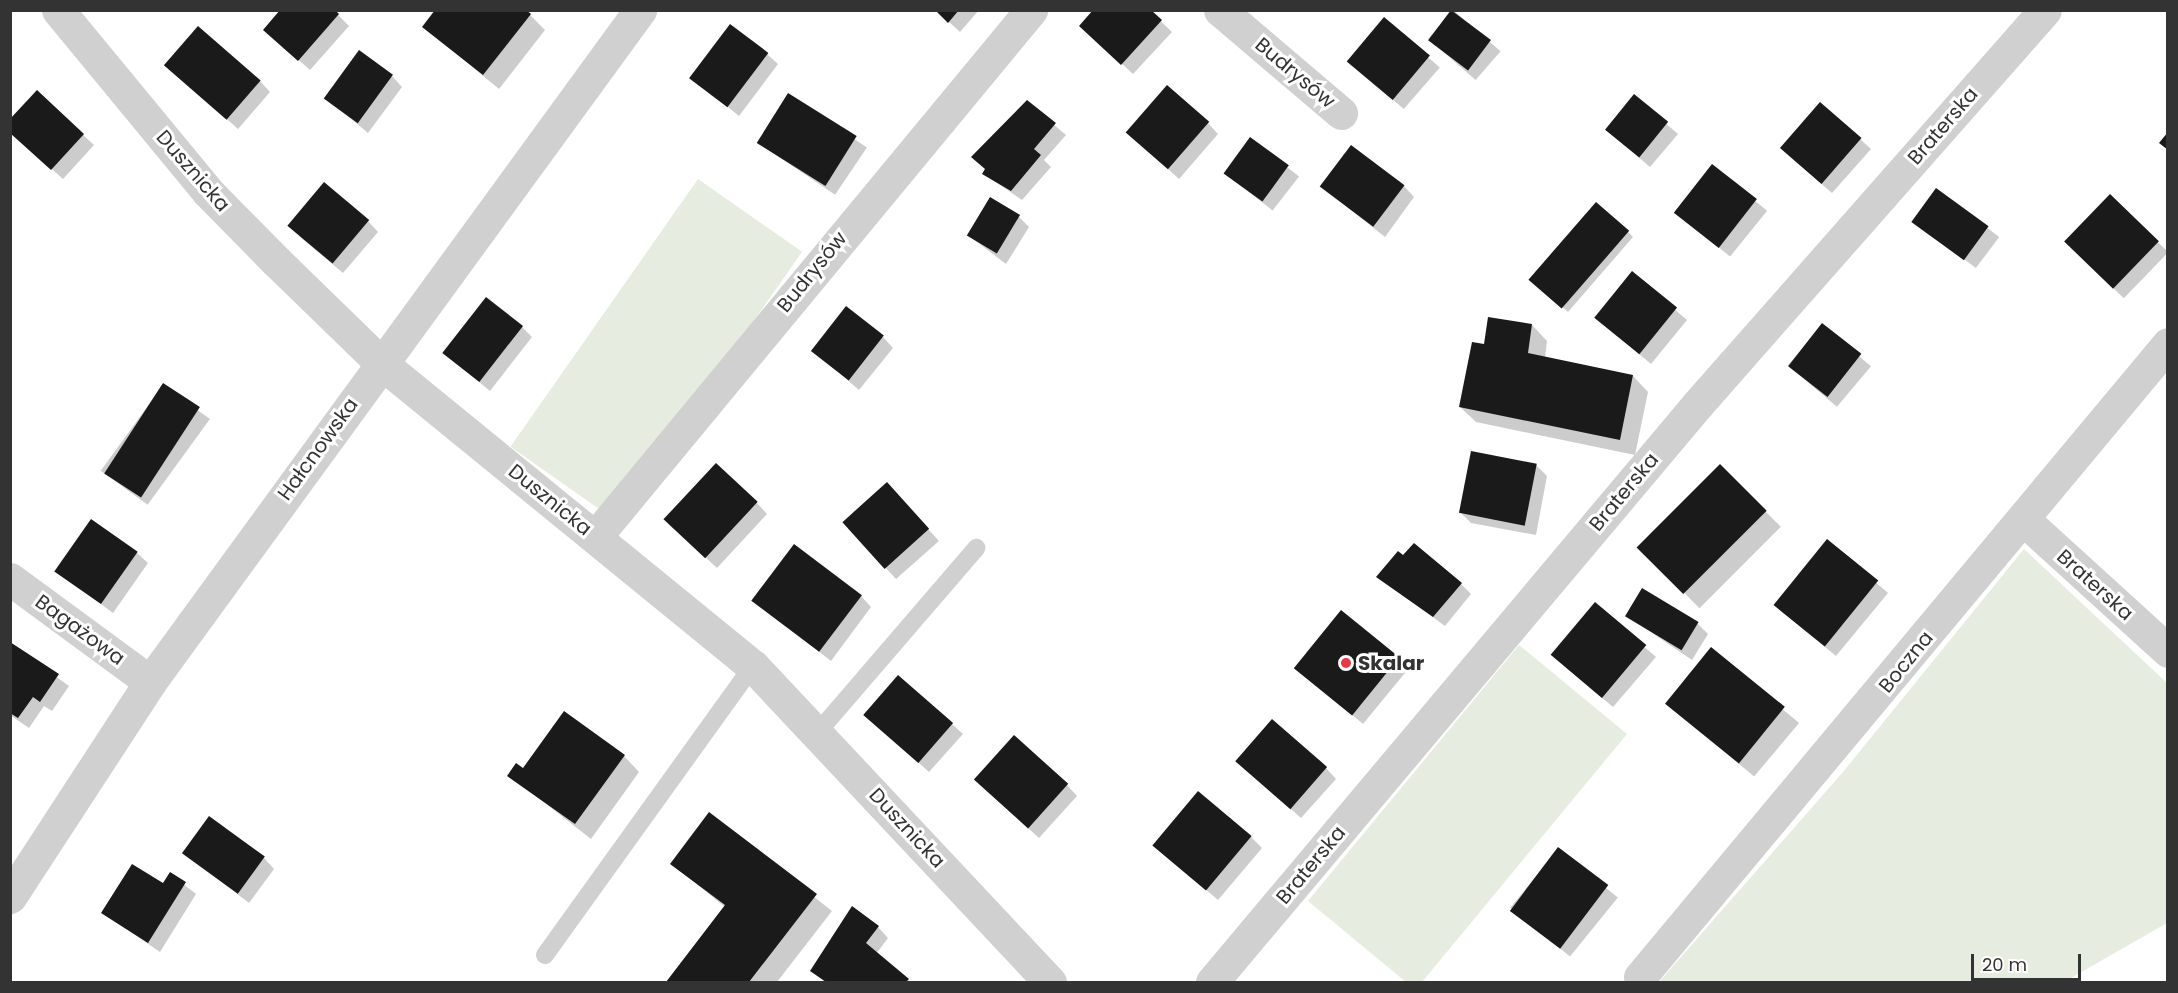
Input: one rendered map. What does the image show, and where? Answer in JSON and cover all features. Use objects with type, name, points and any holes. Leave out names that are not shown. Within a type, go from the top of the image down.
[{"type":"street","name":"Dusznicka","points":[[58,10],[208,192],[381,363],[753,666],[818,732],[1050,982]]},
{"type":"street","name":"Hałcnowska","points":[[10,897],[150,682],[640,10]]},
{"type":"street","name":"Budrysów","points":[[596,536],[1031,10]]},
{"type":"street","name":"Budrysów","points":[[1220,10],[1341,113]]},
{"type":"street","name":"Braterska","points":[[1212,982],[1697,405],[2045,10]]},
{"type":"street","name":"Boczna","points":[[1640,977],[2168,344]]},
{"type":"street","name":"Braterska","points":[[2023,519],[2168,651]]},
{"type":"street","name":"Bagażowa","points":[[10,579],[150,682]]},
{"type":"lane","points":[[818,732],[976,548]]},
{"type":"lane","points":[[545,955],[753,666]]},
{"type":"shaded area","points":[[698,179],[802,252],[614,520],[510,447]]},
{"type":"shaded area","points":[[2024,549],[2167,683],[2167,923],[2064,982],[1659,982],[1843,772]]},
{"type":"shaded area","points":[[1519,645],[1627,734],[1422,982],[1406,982],[1308,901]]},
{"type":"building","points":[[280,10],[335,10],[339,14],[298,61],[263,30]]},
{"type":"building","points":[[435,10],[526,10],[531,14],[483,75],[422,27]]},
{"type":"building","points":[[935,10],[959,10],[948,23]]},
{"type":"building","points":[[1093,10],[1151,10],[1162,20],[1121,65],[1079,26]]},
{"type":"building","points":[[1451,10],[1491,40],[1468,70],[1428,40]]},
{"type":"building","points":[[1384,17],[1430,56],[1393,100],[1347,61]]},
{"type":"building","points":[[730,24],[768,53],[727,107],[689,78]]},
{"type":"building","points":[[198,26],[261,80],[227,120],[164,65]]},
{"type":"building","points":[[359,50],[393,75],[358,123],[324,99]]},
{"type":"building","points":[[1167,85],[1209,122],[1168,169],[1126,133]]},
{"type":"building","points":[[37,90],[84,134],[51,170],[10,133],[10,119]]},
{"type":"building","points":[[788,93],[857,136],[825,186],[757,143]]},
{"type":"building","points":[[1634,94],[1668,122],[1639,157],[1605,130]]},
{"type":"building","points":[[1027,100],[1056,123],[1034,149],[1041,155],[1011,191],[982,174],[985,169],[971,157]]},
{"type":"building","points":[[1820,102],[1862,138],[1821,184],[1780,148]]},
{"type":"building","points":[[2168,132],[2168,150],[2159,143]]},
{"type":"building","points":[[1250,137],[1289,165],[1262,202],[1224,173]]},
{"type":"building","points":[[1351,145],[1405,185],[1373,227],[1320,187]]},
{"type":"building","points":[[1712,164],[1757,199],[1719,248],[1674,213]]},
{"type":"building","points":[[324,182],[369,220],[333,264],[287,226]]},
{"type":"building","points":[[1936,188],[1989,226],[1964,260],[1911,222]]},
{"type":"building","points":[[2110,194],[2159,241],[2113,289],[2064,241]]},
{"type":"building","points":[[990,197],[1020,215],[997,254],[967,236]]},
{"type":"building","points":[[1596,202],[1629,231],[1562,309],[1528,280]]},
{"type":"building","points":[[1632,271],[1677,308],[1639,354],[1594,318]]},
{"type":"building","points":[[486,297],[523,326],[479,382],[442,353]]},
{"type":"building","points":[[846,306],[884,336],[849,380],[811,351]]},
{"type":"building","points":[[1488,317],[1532,324],[1528,353],[1633,375],[1620,440],[1459,407],[1472,342],[1484,344]]},
{"type":"building","points":[[1822,323],[1861,354],[1828,397],[1788,366]]},
{"type":"building","points":[[163,383],[200,407],[141,498],[104,474]]},
{"type":"building","points":[[1471,451],[1537,464],[1525,526],[1459,513]]},
{"type":"building","points":[[716,463],[758,502],[705,558],[663,519]]},
{"type":"building","points":[[1720,464],[1767,511],[1683,594],[1637,547]]},
{"type":"building","points":[[887,482],[929,529],[885,569],[842,522]]},
{"type":"building","points":[[91,519],[138,552],[101,604],[54,571]]},
{"type":"building","points":[[1827,539],[1878,581],[1825,647],[1774,605]]},
{"type":"building","points":[[1414,543],[1462,583],[1433,617],[1376,577],[1398,551],[1403,555]]},
{"type":"building","points":[[794,544],[862,595],[819,652],[751,601]]},
{"type":"building","points":[[1642,588],[1699,622],[1682,650],[1625,616]]},
{"type":"building","points":[[1595,602],[1646,645],[1602,698],[1551,655]]},
{"type":"building","points":[[1341,610],[1399,657],[1352,715],[1294,668]]},
{"type":"building","points":[[10,642],[59,674],[40,702],[33,697],[18,718],[10,713]]},
{"type":"building","points":[[1711,647],[1785,707],[1739,764],[1665,704]]},
{"type":"building","points":[[898,675],[953,723],[918,763],[863,715]]},
{"type":"building","points":[[564,711],[625,755],[575,824],[507,776],[516,763],[523,768]]},
{"type":"building","points":[[1272,719],[1327,767],[1290,809],[1235,761]]},
{"type":"building","points":[[1014,735],[1068,784],[1028,828],[974,780]]},
{"type":"building","points":[[1198,791],[1252,836],[1206,890],[1152,845]]},
{"type":"building","points":[[709,812],[817,894],[749,982],[666,982],[725,905],[670,864]]},
{"type":"building","points":[[209,816],[265,857],[238,894],[182,853]]},
{"type":"building","points":[[1558,847],[1608,885],[1560,949],[1510,911]]},
{"type":"building","points":[[132,864],[163,883],[170,872],[186,882],[148,943],[101,913]]},
{"type":"building","points":[[852,906],[879,926],[866,943],[909,979],[906,982],[826,982],[810,971]]},
{"type":"place","name":"Skalar","points":[[1346,663]]}]
